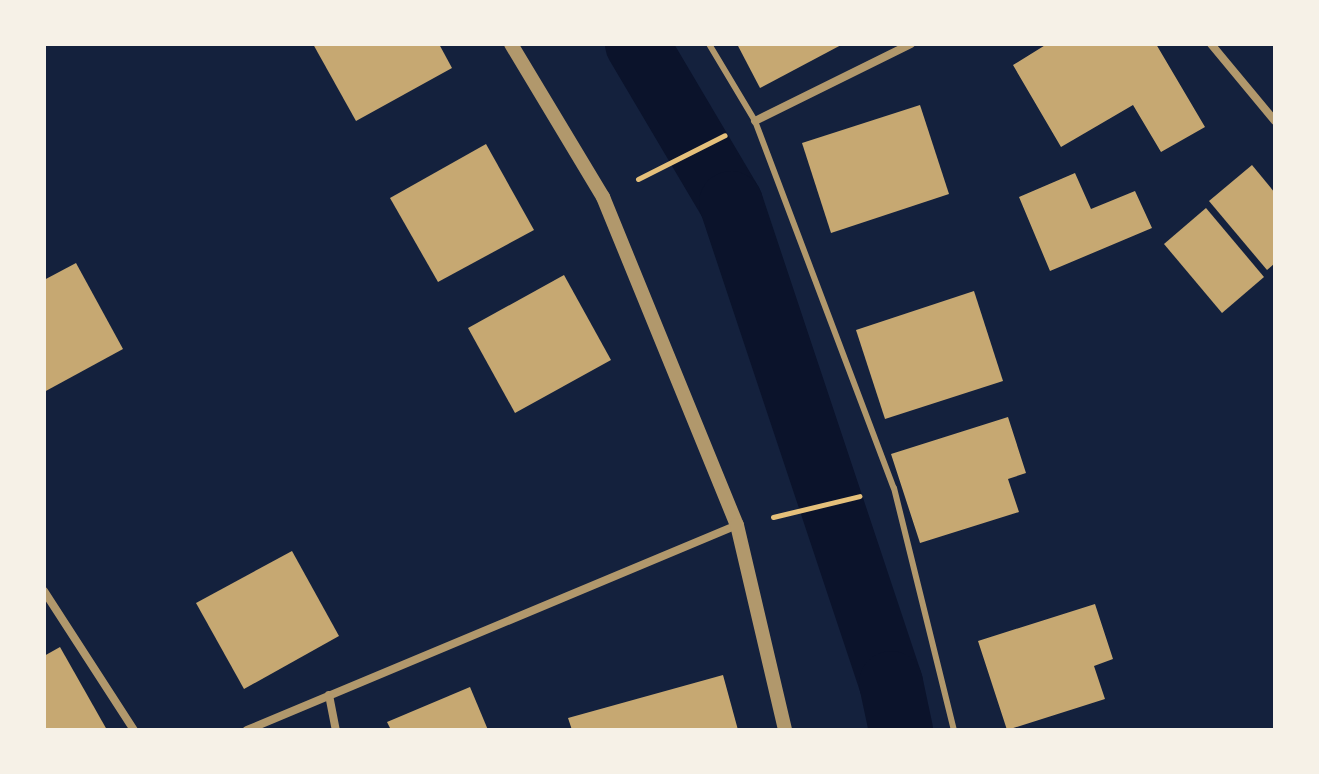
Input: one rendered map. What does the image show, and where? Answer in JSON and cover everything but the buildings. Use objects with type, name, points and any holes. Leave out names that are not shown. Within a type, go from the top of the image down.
[{"type":"street","points":[[511,44],[603,197],[737,525],[785,730]]},
{"type":"street","points":[[755,121],[911,44]]},
{"type":"street","points":[[1211,44],[1275,121]]},
{"type":"street","points":[[247,730],[737,525]]},
{"type":"street","points":[[44,591],[134,730]]},
{"type":"street","points":[[329,695],[336,730]]},
{"type":"lane","points":[[709,44],[755,121],[894,488],[954,730]]},
{"type":"path","points":[[664,166],[724,136]]},
{"type":"path","points":[[801,510],[870,494]]},
{"type":"waterway","points":[[637,44],[731,203],[891,683],[901,730]]}]
